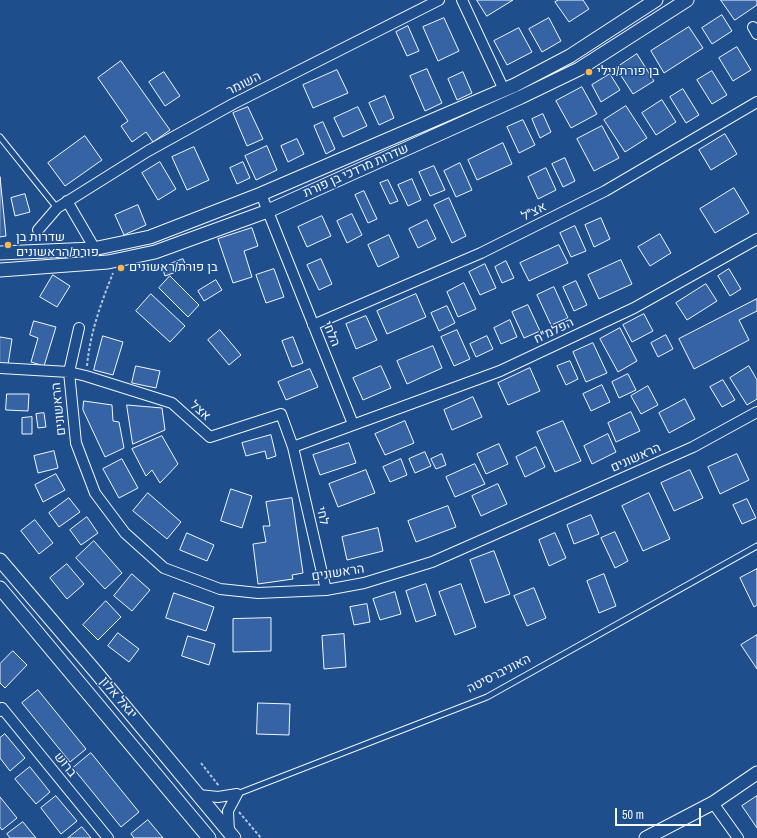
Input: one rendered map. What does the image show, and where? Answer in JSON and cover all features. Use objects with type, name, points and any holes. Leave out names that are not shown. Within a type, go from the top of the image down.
[{"type":"street","name":"השומר","points":[[38,230],[56,208],[148,151],[233,104],[439,0]]},
{"type":"street","points":[[462,0],[504,90]]},
{"type":"street","name":"שדרות מרדכי בן פורת","points":[[0,253],[95,249],[150,237],[261,194],[504,90],[570,56],[656,0]]},
{"type":"street","name":"שדרות מרדכי בן פורת","points":[[0,270],[108,262],[155,252],[268,211],[521,97],[579,69],[687,0]]},
{"type":"street","name":"אצ\"ל","points":[[313,325],[481,253],[605,191],[757,102]]},
{"type":"street","name":"הלחי","points":[[261,194],[353,424]]},
{"type":"street","points":[[67,201],[95,249]]},
{"type":"street","name":"הפלמ\"ח","points":[[353,424],[500,371],[634,308],[757,239]]},
{"type":"street","name":"הראשונים","points":[[79,328],[69,372],[76,443],[95,493],[124,533],[164,568],[220,589],[258,593],[326,590],[364,583],[432,562],[693,447],[757,412]]},
{"type":"street","name":"אצל","points":[[0,368],[69,372],[172,403],[210,437],[281,414],[292,447]]},
{"type":"street","points":[[292,447],[353,424]]},
{"type":"street","name":"לחי","points":[[292,447],[326,590]]},
{"type":"street","name":"יגאל אלון","points":[[0,560],[95,671],[231,835]]},
{"type":"street","name":"יגאל אלון","points":[[0,588],[209,838]]},
{"type":"street","name":"ברוש","points":[[1,710],[108,838]]},
{"type":"street","points":[[646,838],[713,803],[757,773]]},
{"type":"street","points":[[231,835],[228,811],[238,794]]},
{"type":"street","name":"האוניברסיטה","points":[[199,795],[218,797],[238,794]]},
{"type":"street","points":[[713,803],[738,838]]},
{"type":"lane","points":[[0,137],[56,208]]},
{"type":"lane","name":"האוניברסיטה","points":[[238,794],[487,697],[757,546]]},
{"type":"path","points":[[86,376],[89,350],[98,311],[117,260]]},
{"type":"path","points":[[201,763],[221,788],[224,796]]},
{"type":"path","points":[[239,812],[261,838]]},
{"type":"building","points":[[477,0],[513,0],[487,16]]},
{"type":"building","points":[[559,0],[583,0],[589,9],[569,22],[555,2]]},
{"type":"building","points":[[721,0],[757,0],[757,5],[735,20]]},
{"type":"building","points":[[722,15],[732,31],[712,44],[702,28]]},
{"type":"building","points":[[444,18],[459,51],[438,61],[423,27]]},
{"type":"building","points":[[549,18],[561,41],[542,52],[529,29]]},
{"type":"building","points":[[408,26],[419,51],[407,56],[396,32]]},
{"type":"building","points":[[689,27],[703,48],[664,73],[651,51]]},
{"type":"building","points":[[519,28],[532,52],[507,65],[494,41]]},
{"type":"building","points":[[737,47],[751,70],[733,81],[719,58]]},
{"type":"building","points":[[637,54],[654,81],[633,94],[616,68]]},
{"type":"building","points":[[121,61],[170,130],[153,142],[146,132],[132,142],[121,126],[128,121],[98,78]]},
{"type":"building","points":[[427,69],[442,103],[425,111],[410,76]]},
{"type":"building","points":[[337,70],[348,93],[313,108],[303,85]]},
{"type":"building","points":[[712,71],[727,95],[712,104],[697,80]]},
{"type":"building","points":[[164,72],[180,96],[165,106],[149,82]]},
{"type":"building","points":[[463,72],[472,93],[457,100],[448,79]]},
{"type":"building","points":[[610,74],[620,90],[601,102],[592,85]]},
{"type":"building","points":[[582,87],[597,114],[571,128],[556,101]]},
{"type":"building","points":[[683,89],[699,115],[686,123],[670,97]]},
{"type":"building","points":[[385,96],[394,118],[379,125],[369,103]]},
{"type":"building","points":[[662,100],[676,122],[656,135],[642,113]]},
{"type":"building","points":[[626,106],[647,138],[625,152],[604,120]]},
{"type":"building","points":[[248,107],[263,139],[247,146],[233,113]]},
{"type":"building","points":[[358,107],[367,126],[343,137],[334,118]]},
{"type":"building","points":[[543,114],[551,132],[540,138],[532,119]]},
{"type":"building","points":[[523,120],[535,145],[519,153],[507,127]]},
{"type":"building","points":[[323,122],[335,149],[326,154],[314,126]]},
{"type":"building","points":[[602,126],[619,158],[594,171],[577,139]]},
{"type":"building","points":[[725,134],[737,154],[711,170],[699,150]]},
{"type":"building","points":[[85,136],[102,160],[65,186],[48,163]]},
{"type":"building","points":[[297,139],[304,154],[288,162],[281,146]]},
{"type":"building","points":[[503,143],[512,164],[477,180],[468,160]]},
{"type":"building","points":[[267,146],[277,170],[256,180],[245,156]]},
{"type":"building","points":[[194,147],[209,180],[187,190],[172,157]]},
{"type":"building","points":[[565,158],[575,181],[563,187],[552,164]]},
{"type":"building","points":[[160,162],[176,189],[158,200],[142,173]]},
{"type":"building","points":[[243,162],[250,178],[237,184],[230,168]]},
{"type":"building","points":[[460,163],[472,190],[456,197],[444,171]]},
{"type":"building","points":[[434,166],[445,190],[430,196],[419,172]]},
{"type":"building","points":[[546,168],[556,190],[538,199],[528,177]]},
{"type":"building","points":[[0,177],[6,236],[0,237]]},
{"type":"building","points":[[412,179],[421,200],[408,206],[398,185]]},
{"type":"building","points":[[388,180],[398,201],[390,204],[380,183]]},
{"type":"building","points":[[734,188],[749,213],[715,233],[700,209]]},
{"type":"building","points":[[364,191],[377,219],[368,223],[355,195]]},
{"type":"building","points":[[25,194],[30,212],[15,216],[11,198]]},
{"type":"building","points":[[449,198],[466,236],[452,243],[434,205]]},
{"type":"building","points":[[138,205],[146,225],[124,235],[115,215]]},
{"type":"building","points":[[352,214],[362,235],[347,243],[337,221]]},
{"type":"building","points":[[322,216],[331,236],[307,247],[298,227]]},
{"type":"building","points":[[601,218],[610,239],[594,247],[585,225]]},
{"type":"building","points":[[427,220],[436,239],[418,248],[409,229]]},
{"type":"building","points":[[575,226],[586,251],[571,257],[560,233]]},
{"type":"building","points":[[252,228],[258,246],[244,251],[252,277],[233,283],[218,239]]},
{"type":"building","points":[[660,234],[671,253],[650,266],[638,247]]},
{"type":"building","points":[[389,235],[399,257],[378,267],[368,245]]},
{"type":"building","points":[[559,245],[568,263],[529,281],[520,263]]},
{"type":"building","points":[[183,259],[187,268],[165,276],[162,267]]},
{"type":"building","points":[[321,259],[332,284],[319,290],[307,265]]},
{"type":"building","points":[[621,260],[632,284],[599,299],[588,275]]},
{"type":"building","points":[[506,261],[514,278],[502,283],[495,267]]},
{"type":"building","points":[[485,264],[496,288],[480,295],[469,272]]},
{"type":"building","points":[[274,269],[284,297],[266,303],[256,275]]},
{"type":"building","points":[[729,269],[741,289],[730,296],[718,276]]},
{"type":"building","points":[[53,275],[70,286],[57,307],[40,297]]},
{"type":"building","points":[[170,276],[199,305],[188,317],[159,288]]},
{"type":"building","points":[[216,280],[222,290],[204,301],[198,291]]},
{"type":"building","points":[[576,281],[587,305],[574,311],[563,287]]},
{"type":"building","points":[[464,283],[476,309],[458,317],[447,292]]},
{"type":"building","points":[[706,284],[717,301],[687,320],[676,303]]},
{"type":"building","points":[[554,287],[568,318],[551,325],[537,295]]},
{"type":"building","points":[[151,294],[185,326],[170,342],[136,311]]},
{"type":"building","points":[[416,294],[426,317],[387,334],[377,311]]},
{"type":"building","points":[[757,299],[757,311],[739,320],[749,340],[694,369],[679,339]]},
{"type":"building","points":[[528,305],[540,331],[524,338],[512,312]]},
{"type":"building","points":[[447,306],[455,323],[439,331],[431,313]]},
{"type":"building","points":[[644,314],[653,331],[632,342],[623,325]]},
{"type":"building","points":[[366,316],[377,340],[356,349],[346,324]]},
{"type":"building","points":[[510,320],[517,337],[501,344],[494,328]]},
{"type":"building","points":[[34,321],[56,327],[44,366],[31,362],[38,338],[30,335]]},
{"type":"building","points":[[620,328],[637,361],[618,372],[600,339]]},
{"type":"building","points":[[220,330],[241,355],[229,365],[208,340]]},
{"type":"building","points":[[457,330],[470,359],[454,366],[441,337]]},
{"type":"building","points":[[666,335],[673,349],[658,357],[651,343]]},
{"type":"building","points":[[103,336],[123,342],[113,375],[94,370]]},
{"type":"building","points":[[487,336],[493,349],[476,357],[470,344]]},
{"type":"building","points":[[0,337],[12,339],[8,365],[0,364]]},
{"type":"building","points":[[293,337],[303,363],[292,367],[282,341]]},
{"type":"building","points":[[593,343],[607,373],[586,382],[573,352]]},
{"type":"building","points":[[433,346],[442,368],[407,384],[397,361]]},
{"type":"building","points":[[570,361],[578,379],[566,385],[557,366]]},
{"type":"building","points":[[136,366],[160,371],[156,388],[132,383]]},
{"type":"building","points":[[381,366],[391,388],[363,400],[353,378]]},
{"type":"building","points":[[749,366],[757,380],[757,399],[747,405],[730,378]]},
{"type":"building","points":[[530,368],[540,391],[508,405],[498,383]]},
{"type":"building","points":[[310,369],[318,387],[286,400],[278,382]]},
{"type":"building","points":[[628,374],[636,390],[619,398],[612,382]]},
{"type":"building","points":[[723,380],[735,400],[722,407],[710,387]]},
{"type":"building","points":[[602,385],[610,402],[591,411],[583,394]]},
{"type":"building","points":[[648,386],[658,405],[641,414],[631,396]]},
{"type":"building","points":[[7,394],[29,394],[28,411],[6,410]]},
{"type":"building","points":[[473,397],[482,417],[452,430],[444,410]]},
{"type":"building","points":[[685,399],[695,419],[669,433],[659,413]]},
{"type":"building","points":[[84,401],[112,405],[113,421],[119,422],[124,448],[105,457],[83,410]]},
{"type":"building","points":[[127,405],[162,408],[165,430],[133,444]]},
{"type":"building","points":[[631,412],[640,431],[616,442],[608,423]]},
{"type":"building","points":[[44,413],[46,427],[38,428],[36,414]]},
{"type":"building","points":[[32,417],[32,434],[22,434],[22,418]]},
{"type":"building","points":[[405,421],[414,443],[385,455],[375,434]]},
{"type":"building","points":[[563,421],[581,461],[555,472],[537,432]]},
{"type":"building","points":[[608,434],[616,452],[592,464],[584,446]]},
{"type":"building","points":[[271,435],[276,456],[267,459],[265,451],[246,456],[242,443]]},
{"type":"building","points":[[162,436],[178,464],[160,483],[152,470],[146,476],[132,449]]},
{"type":"building","points":[[349,443],[356,463],[320,475],[313,455]]},
{"type":"building","points":[[499,444],[508,464],[486,474],[477,454]]},
{"type":"building","points":[[536,447],[545,467],[525,477],[516,457]]},
{"type":"building","points":[[54,451],[58,468],[38,473],[34,456]]},
{"type":"building","points":[[425,452],[431,466],[415,473],[409,459]]},
{"type":"building","points":[[442,454],[446,465],[436,469],[431,459]]},
{"type":"building","points":[[737,454],[749,480],[720,494],[708,467]]},
{"type":"building","points":[[122,459],[138,488],[119,498],[103,469]]},
{"type":"building","points":[[401,459],[407,475],[390,482],[383,467]]},
{"type":"building","points":[[475,464],[485,484],[455,497],[446,477]]},
{"type":"building","points":[[366,470],[375,493],[338,507],[329,484]]},
{"type":"building","points":[[690,470],[703,498],[674,511],[661,483]]},
{"type":"building","points":[[56,474],[65,490],[43,502],[35,485]]},
{"type":"building","points":[[498,484],[507,504],[481,516],[472,496]]},
{"type":"building","points":[[231,489],[252,496],[242,528],[221,521]]},
{"type":"building","points":[[148,493],[181,522],[167,539],[133,511]]},
{"type":"building","points":[[649,493],[670,539],[643,551],[622,506]]},
{"type":"building","points":[[69,498],[80,512],[59,527],[49,513]]},
{"type":"building","points":[[292,498],[303,573],[292,575],[293,579],[258,584],[253,544],[266,542],[263,526],[270,526],[266,502]]},
{"type":"building","points":[[747,499],[756,518],[742,524],[733,505]]},
{"type":"building","points":[[448,506],[456,527],[416,542],[408,521]]},
{"type":"building","points":[[591,515],[599,534],[574,544],[567,525]]},
{"type":"building","points":[[87,517],[98,533],[81,545],[70,530]]},
{"type":"building","points":[[35,520],[53,543],[39,554],[21,531]]},
{"type":"building","points":[[378,528],[383,551],[347,560],[342,537]]},
{"type":"building","points":[[615,532],[628,561],[615,568],[601,538]]},
{"type":"building","points":[[187,533],[214,545],[207,561],[180,550]]},
{"type":"building","points":[[555,533],[566,558],[549,566],[539,540]]},
{"type":"building","points":[[94,541],[122,573],[105,589],[76,558]]},
{"type":"building","points":[[494,551],[510,594],[485,603],[470,560]]},
{"type":"building","points":[[67,564],[84,584],[67,599],[50,578]]},
{"type":"building","points":[[757,569],[757,605],[754,607],[740,578]]},
{"type":"building","points":[[132,574],[150,590],[132,611],[114,596]]},
{"type":"building","points":[[604,574],[616,606],[599,613],[587,581]]},
{"type":"building","points":[[426,584],[436,615],[416,622],[406,591]]},
{"type":"building","points":[[461,584],[476,627],[455,635],[439,592]]},
{"type":"building","points":[[534,588],[546,618],[527,626],[514,596]]},
{"type":"building","points":[[395,592],[401,614],[380,620],[373,599]]},
{"type":"building","points":[[174,593],[214,607],[206,631],[166,618]]},
{"type":"building","points":[[106,601],[121,617],[98,640],[83,625]]},
{"type":"building","points":[[367,604],[370,622],[354,625],[350,607]]},
{"type":"building","points":[[271,618],[271,651],[233,652],[233,619]]},
{"type":"building","points":[[118,633],[139,649],[129,662],[108,646]]},
{"type":"building","points":[[344,634],[346,667],[324,669],[322,636]]},
{"type":"building","points":[[757,635],[757,669],[741,645]]},
{"type":"building","points":[[188,636],[215,644],[209,665],[182,656]]},
{"type":"building","points":[[13,651],[27,665],[5,688],[0,683],[0,664]]},
{"type":"building","points":[[38,690],[86,749],[70,762],[22,703]]},
{"type":"building","points":[[258,703],[290,704],[289,735],[257,734]]},
{"type":"building","points":[[5,734],[25,758],[10,771],[0,758],[0,738]]},
{"type":"building","points":[[91,753],[139,812],[121,827],[73,768]]},
{"type":"building","points":[[30,767],[50,792],[36,804],[15,779]]},
{"type":"building","points":[[56,796],[77,821],[61,834],[41,808]]},
{"type":"building","points":[[757,796],[757,828],[742,806]]},
{"type":"building","points":[[0,797],[17,818],[2,830],[0,827]]},
{"type":"building","points":[[148,820],[163,838],[134,838],[131,834]]},
{"type":"building","points":[[23,822],[36,838],[10,838],[7,834]]},
{"type":"building","points":[[82,827],[91,838],[68,838]]},
{"type":"place","name":"בן פורת/נילי","points":[[589,72]]},
{"type":"place","name":"שדרות בן פורת/הראשונים","points":[[8,245]]},
{"type":"place","name":"בן פורת/ראשונים","points":[[121,268]]}]
